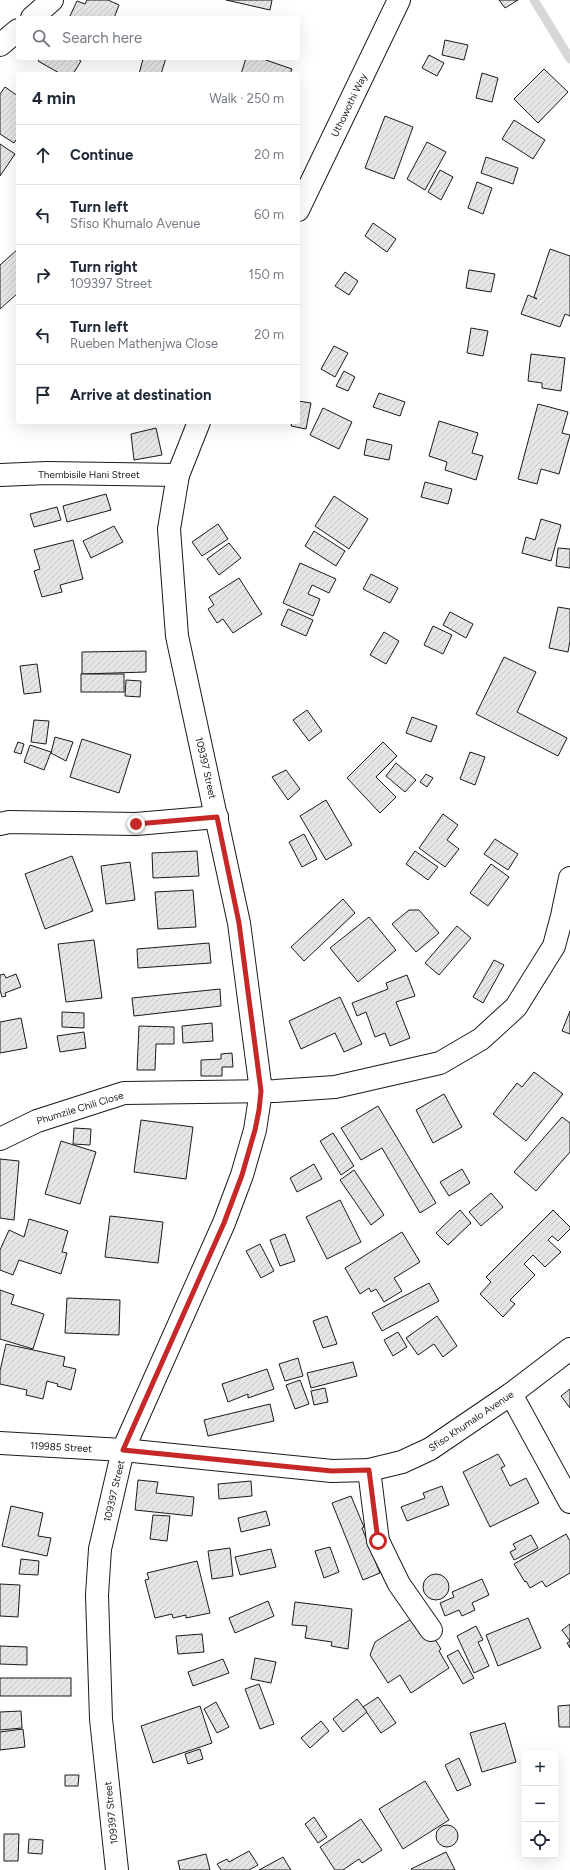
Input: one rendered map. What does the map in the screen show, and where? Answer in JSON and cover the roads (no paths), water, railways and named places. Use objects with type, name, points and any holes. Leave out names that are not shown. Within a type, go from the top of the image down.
[{"type":"street","points":[[34,16],[52,0]]},
{"type":"street","name":"Uthowothi Way","points":[[300,206],[399,0]]},
{"type":"street","points":[[0,45],[16,32]]},
{"type":"street","points":[[178,475],[198,424]]},
{"type":"street","name":"Thembisile Hani Street","points":[[0,475],[178,475]]},
{"type":"street","name":"109397 Street","points":[[116,1870],[101,1719],[97,1595],[100,1549],[123,1450],[224,1223],[242,1175],[255,1130],[261,1091],[239,923],[177,636],[169,528],[178,475]]},
{"type":"street","points":[[0,824],[8,822],[136,824],[217,817]]},
{"type":"street","name":"Phumzile Chili Close","points":[[0,1139],[37,1121],[124,1093],[261,1091],[335,1087],[440,1063],[481,1039],[516,1007],[554,946],[570,878]]},
{"type":"street","name":"Sfiso Khumalo Avenue","points":[[123,1450],[332,1471],[369,1470],[402,1462],[430,1449],[512,1394],[570,1349]]},
{"type":"street","points":[[512,1394],[570,1502]]},
{"type":"street","name":"119985 Street","points":[[0,1443],[123,1450]]},
{"type":"street","points":[[369,1470],[378,1541],[399,1584],[431,1630]]},
{"type":"waterway","points":[[534,0],[570,59]]}]
